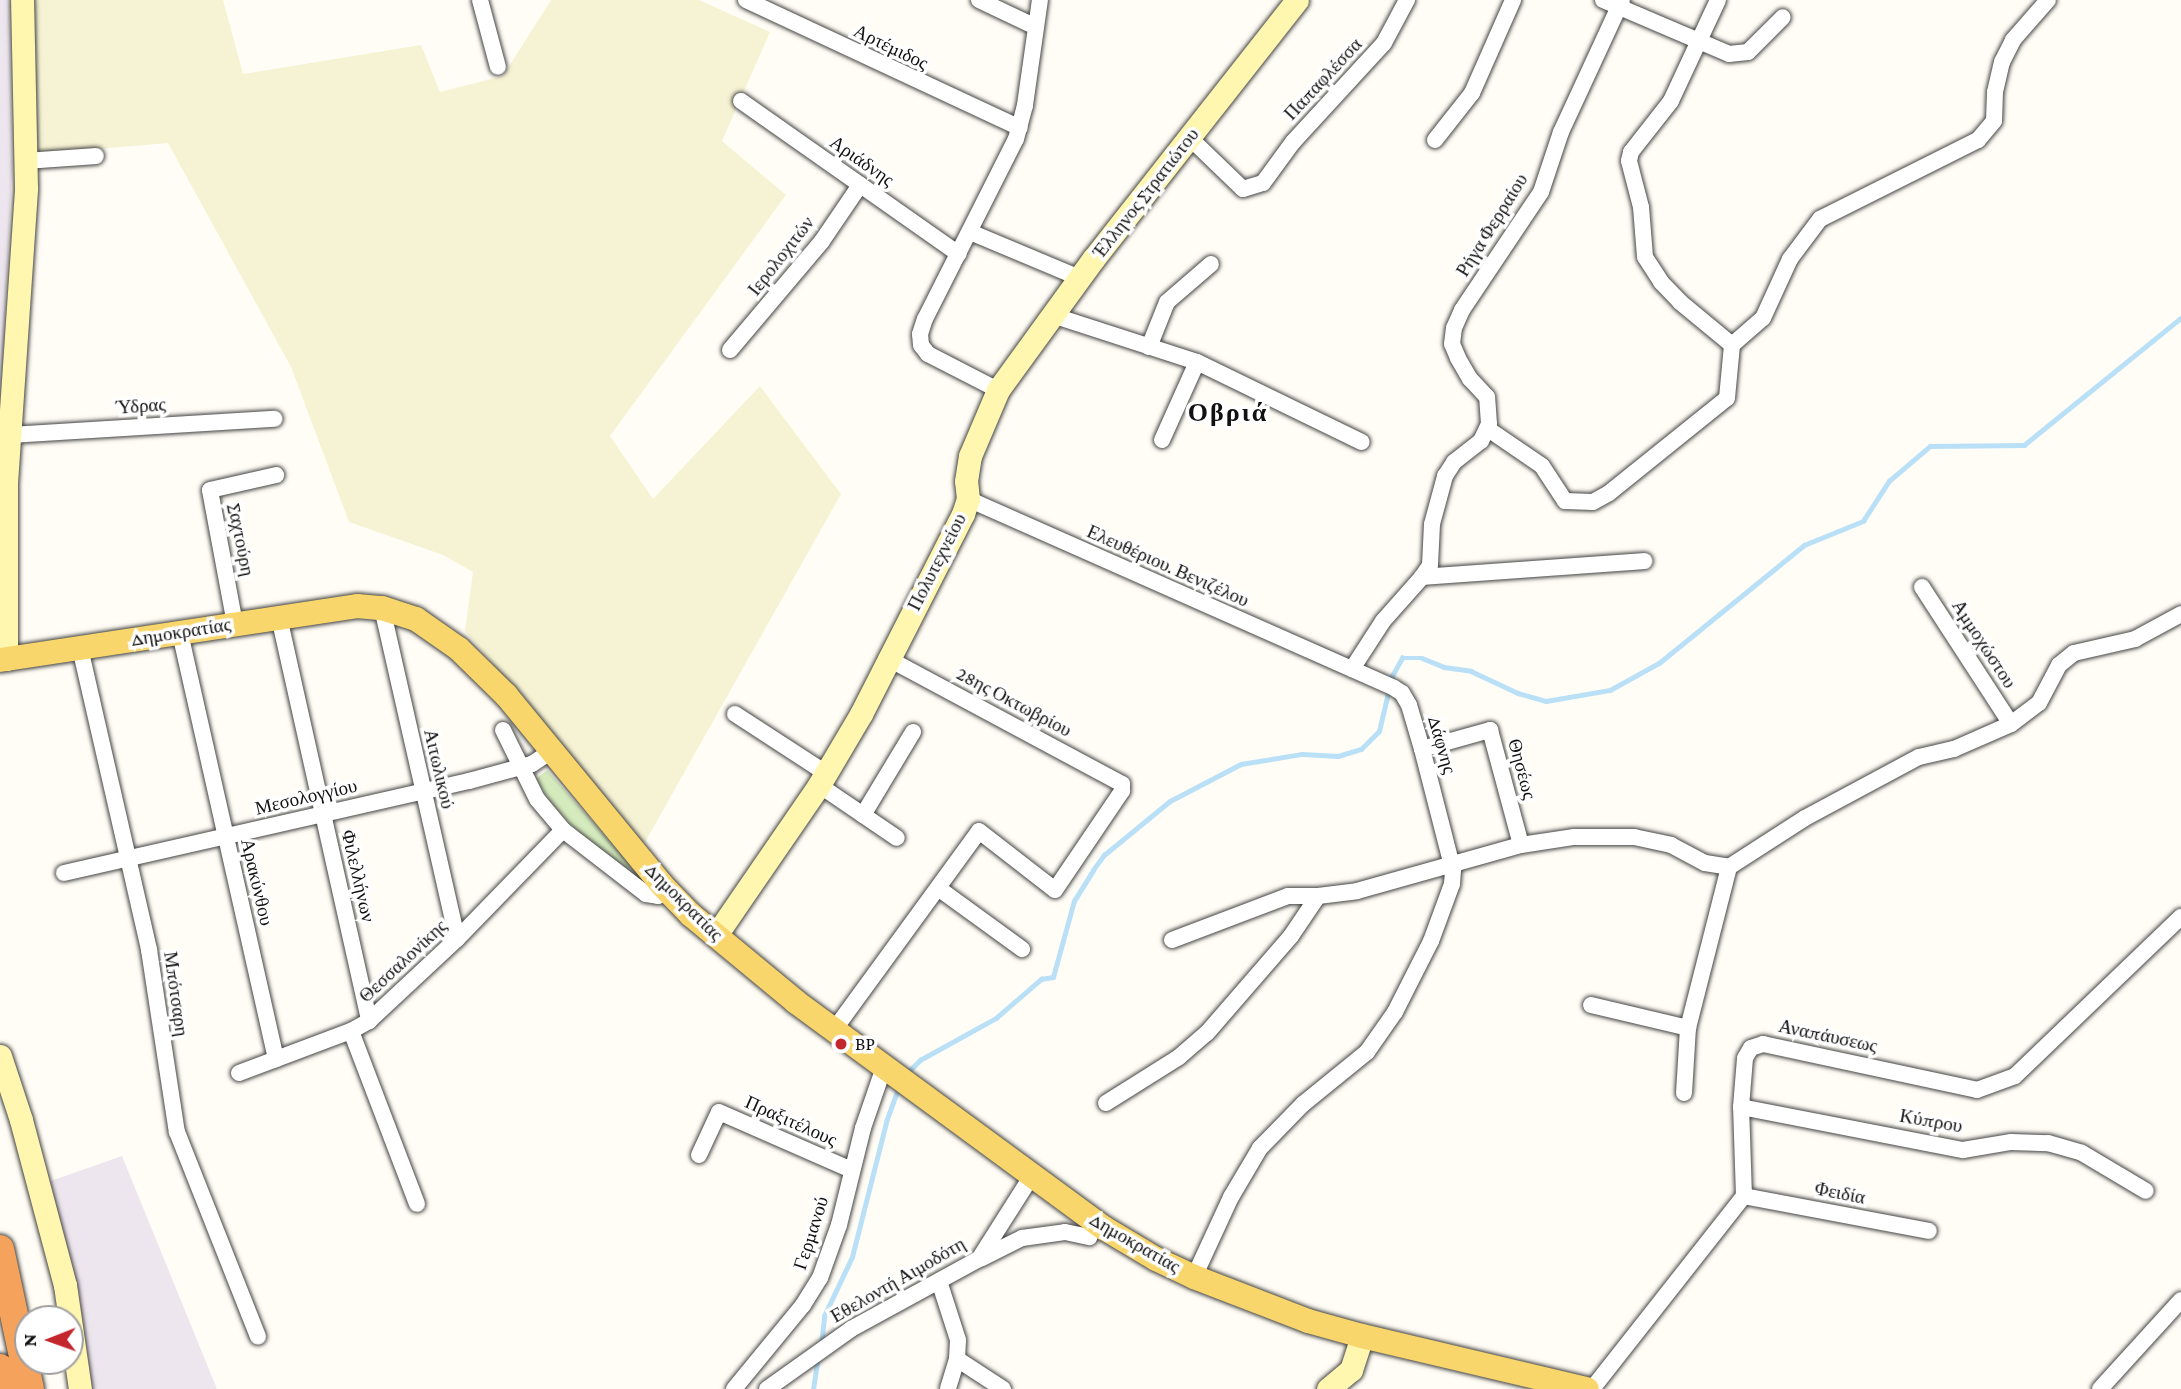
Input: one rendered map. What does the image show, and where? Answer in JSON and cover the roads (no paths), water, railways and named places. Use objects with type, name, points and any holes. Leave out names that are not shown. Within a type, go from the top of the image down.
[{"type":"highway","points":[[0,1249],[30,1389]]},
{"type":"highway","points":[[0,1368],[4,1389]]},
{"type":"main road","name":"Δημοκρατίας","points":[[3,659],[357,606],[382,608],[416,619],[460,649],[506,695],[669,892],[716,935],[834,1030],[1031,1177],[1135,1247],[1194,1277],[1258,1303],[1362,1336],[1587,1389]]},
{"type":"street","points":[[3,659],[4,548],[26,161],[22,0]]},
{"type":"street","points":[[480,0],[498,67]]},
{"type":"street","name":"Αρτέμιδος","points":[[746,0],[1020,128]]},
{"type":"street","points":[[979,0],[1037,27]]},
{"type":"street","points":[[998,390],[932,357],[921,344],[925,319],[1009,157],[1020,128],[1040,0]]},
{"type":"street","name":"Έλληνος Στρατιώτου","points":[[998,390],[1052,314],[1297,0]]},
{"type":"street","name":"Παπαφλέσσα","points":[[1191,139],[1243,189],[1262,183],[1293,142],[1384,43],[1406,0]]},
{"type":"street","points":[[1717,0],[1671,101],[1631,152],[1629,161],[1641,207],[1645,257],[1661,282],[1680,302],[1732,345]]},
{"type":"street","points":[[1352,669],[1382,621],[1430,565],[1432,524],[1445,476],[1454,461],[1481,441],[1488,429],[1542,466],[1565,501],[1580,503],[1600,500],[1727,398],[1732,345],[1762,318],[1790,259],[1820,219],[1978,140],[1994,121],[1999,72],[2013,40],[2048,0]]},
{"type":"street","points":[[1435,140],[1472,93],[1510,1]]},
{"type":"street","points":[[1615,2],[1726,53],[1744,54],[1783,17]]},
{"type":"street","name":"Ρήγα Φερραίου","points":[[1488,429],[1490,414],[1487,397],[1469,379],[1458,358],[1452,344],[1454,328],[1462,310],[1537,200],[1561,132],[1615,2]]},
{"type":"street","name":"Αριάδνης","points":[[741,102],[959,254]]},
{"type":"street","points":[[26,161],[96,156]]},
{"type":"street","name":"Ιερολοχιτών","points":[[730,350],[822,241],[860,184]]},
{"type":"street","points":[[971,232],[1080,278]]},
{"type":"street","points":[[1149,347],[1167,302],[1211,264]]},
{"type":"street","points":[[1052,314],[1196,362],[1362,442]]},
{"type":"street","points":[[1162,440],[1196,362]]},
{"type":"street","name":"Πολυτεχνείου","points":[[716,935],[823,779],[861,714],[887,658],[953,535],[968,499],[966,481],[970,456],[998,390]]},
{"type":"street","name":"Ύδρας","points":[[10,435],[275,419]]},
{"type":"street","name":"Σαχτούρη","points":[[235,624],[210,490],[276,475]]},
{"type":"street","name":"Ελευθέριου. Βενιζέλου","points":[[968,499],[1352,669]]},
{"type":"street","points":[[1422,577],[1644,561]]},
{"type":"street","name":"Αμμοχώστου","points":[[1922,587],[2011,724]]},
{"type":"street","name":"Αιτωλικού","points":[[382,608],[457,939]]},
{"type":"street","points":[[1172,940],[1281,898],[1357,891],[1521,845],[1574,836],[1634,837],[1671,845],[1704,863],[1729,867],[1805,818],[1919,757],[1954,748],[2011,724],[2044,698],[2065,658],[2074,653],[2135,639],[2181,614]]},
{"type":"street","name":"Φιλελλήνων","points":[[279,617],[369,1021]]},
{"type":"street","name":"Αρακύνθου","points":[[180,633],[275,1059]]},
{"type":"street","name":"Μπότσαρη","points":[[80,648],[149,950],[177,1132],[258,1336]]},
{"type":"street","name":"28ης Οκτωβρίου","points":[[887,658],[1122,784],[1120,798],[1055,890],[979,831],[938,888]]},
{"type":"street","name":"Δάφνης","points":[[1352,669],[1402,693],[1409,705],[1452,864]]},
{"type":"street","points":[[735,714],[823,779],[863,815],[897,838]]},
{"type":"street","points":[[503,730],[544,810],[563,830],[646,894],[658,896],[669,892]]},
{"type":"street","name":"Θησέως","points":[[1422,749],[1490,730],[1521,845]]},
{"type":"street","points":[[863,815],[913,732]]},
{"type":"street","name":"Μεσολογγίου","points":[[64,873],[422,792],[540,761],[553,750]]},
{"type":"street","name":"Θεσσαλονίκης","points":[[239,1073],[351,1031],[369,1021],[457,939],[563,830]]},
{"type":"street","points":[[1194,1277],[1231,1196],[1260,1148],[1303,1104],[1367,1052],[1384,1028],[1431,941],[1452,884],[1452,864]]},
{"type":"street","points":[[1684,1093],[1688,1028],[1729,867]]},
{"type":"street","points":[[834,1030],[938,888],[1023,949]]},
{"type":"street","points":[[1106,1103],[1179,1057],[1207,1032],[1292,936],[1318,896]]},
{"type":"street","name":"Αναπάυσεως","points":[[1744,1196],[1741,1107],[1745,1058],[1751,1048],[1763,1044],[1977,1090],[2015,1076],[2181,917]]},
{"type":"street","points":[[1591,1004],[1688,1028]]},
{"type":"street","points":[[351,1031],[417,1204]]},
{"type":"street","points":[[0,1056],[43,1196],[65,1285],[80,1389]]},
{"type":"street","name":"Γερμανού","points":[[734,1389],[816,1285],[836,1234],[852,1170],[896,1076]]},
{"type":"street","name":"Κύπρου","points":[[1741,1107],[1963,1150],[2011,1142],[2048,1143],[2082,1153],[2146,1191]]},
{"type":"street","name":"Πραξιτέλους","points":[[699,1155],[719,1112],[852,1170]]},
{"type":"street","name":"Εθελοντή Αιμοδότη","points":[[767,1389],[827,1344],[979,1259],[1031,1177]]},
{"type":"street","points":[[1592,1389],[1744,1196]]},
{"type":"street","name":"Φειδία","points":[[1744,1196],[1929,1231]]},
{"type":"street","points":[[979,1259],[1022,1238],[1065,1232],[1089,1237]]},
{"type":"street","points":[[939,1281],[958,1340],[957,1359],[948,1389]]},
{"type":"street","points":[[2099,1389],[2181,1300]]},
{"type":"street","points":[[1328,1389],[1351,1370],[1362,1336]]},
{"type":"street","points":[[957,1359],[1003,1389]]},
{"type":"waterway","points":[[906,1074],[920,1060],[996,1018],[1041,979],[1053,977],[1074,901],[1093,870],[1104,855],[1170,801],[1241,764],[1302,754],[1338,756],[1361,749],[1379,731],[1392,676],[1402,658],[1422,658],[1444,667],[1471,671],[1518,693],[1546,701],[1610,690],[1659,663],[1804,545],[1863,521],[1889,481],[1930,446],[2024,445],[2181,318]]},
{"type":"waterway","points":[[821,1346],[824,1316],[852,1257],[887,1119],[898,1088]]},
{"type":"waterway","points":[[813,1389],[818,1358]]},
{"type":"place","name":"BP","points":[[841,1044]]},
{"type":"district","name":"Οβριά","points":[[1228,413]]}]
